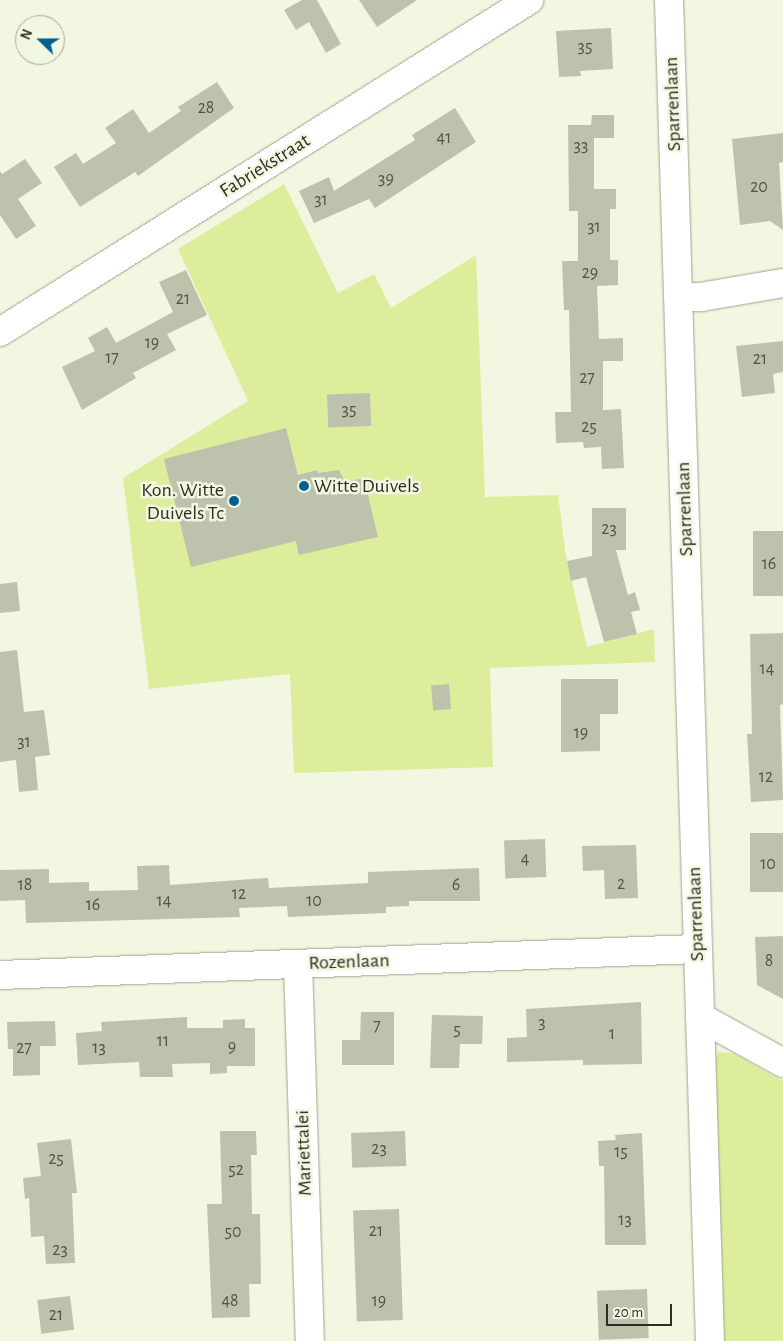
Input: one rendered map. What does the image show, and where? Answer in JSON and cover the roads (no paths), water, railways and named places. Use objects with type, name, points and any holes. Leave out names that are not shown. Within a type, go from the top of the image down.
[{"type":"street","name":"Fabriekstraat","points":[[0,332],[530,0]]},
{"type":"street","name":"Sparrenlaan","points":[[670,0],[710,1341]]},
{"type":"street","points":[[679,297],[702,297],[783,283]]},
{"type":"street","name":"Rozenlaan","points":[[0,975],[697,949]]},
{"type":"street","name":"Mariettalei","points":[[298,964],[310,1341]]},
{"type":"street","points":[[700,1017],[783,1063]]},
{"type":"place","name":"Witte Duivels","points":[[304,486]]},
{"type":"place","name":"Kon. Witte Duivels Tc","points":[[234,501]]}]
